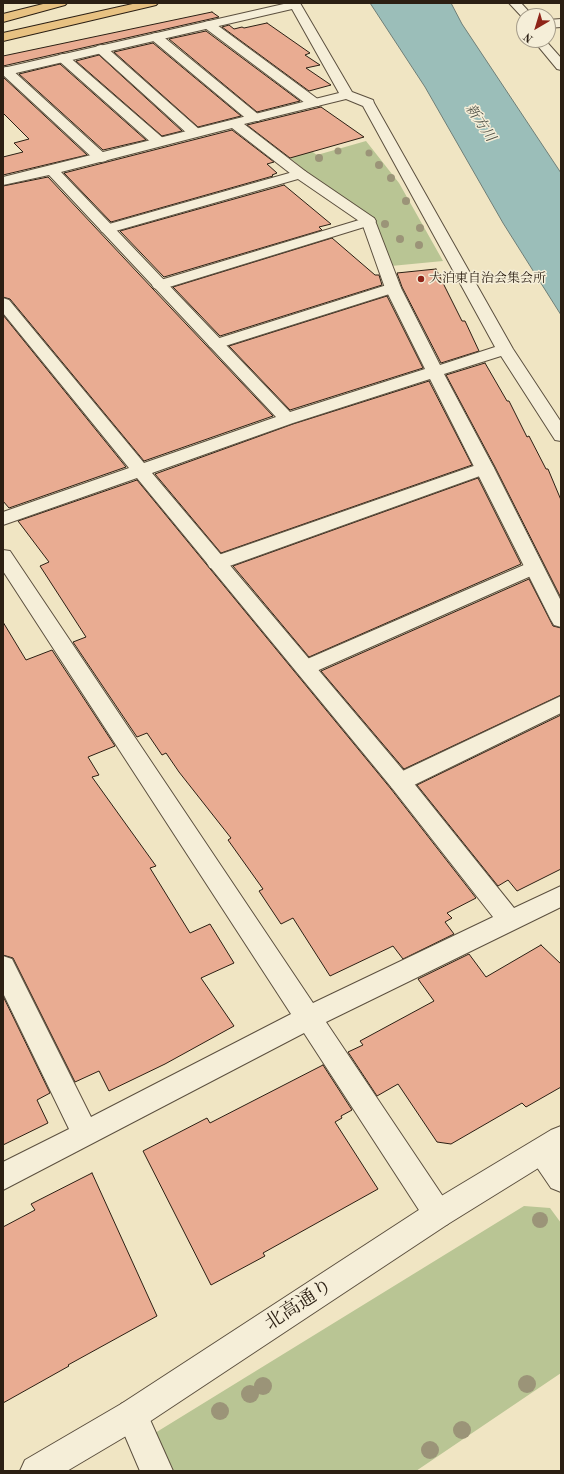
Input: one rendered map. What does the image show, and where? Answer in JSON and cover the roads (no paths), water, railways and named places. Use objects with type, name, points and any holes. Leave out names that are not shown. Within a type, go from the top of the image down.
[{"type":"highway","points":[[3,18],[62,3]]},
{"type":"highway","points":[[3,37],[152,3]]},
{"type":"street","points":[[5,72],[295,4],[347,95]]},
{"type":"street","points":[[209,25],[314,103]]},
{"type":"street","points":[[156,37],[254,118]]},
{"type":"street","points":[[546,48],[561,66]]},
{"type":"street","points":[[101,50],[195,133]]},
{"type":"street","points":[[63,58],[159,142]]},
{"type":"street","points":[[5,72],[100,158]]},
{"type":"street","points":[[4,180],[52,170],[234,122],[347,95],[368,103],[506,348],[561,436]]},
{"type":"street","points":[[234,122],[300,174],[369,221],[393,288],[561,620]]},
{"type":"street","points":[[52,170],[287,419]]},
{"type":"street","points":[[107,229],[300,174]]},
{"type":"street","points":[[160,284],[369,221]]},
{"type":"street","points":[[216,344],[393,288]]},
{"type":"street","points":[[3,303],[400,782],[509,920]]},
{"type":"street","points":[[3,519],[287,419],[506,348]]},
{"type":"street","points":[[217,563],[485,468]]},
{"type":"street","points":[[3,556],[438,1214]]},
{"type":"street","points":[[305,668],[533,567]]},
{"type":"street","points":[[400,782],[561,704]]},
{"type":"street","points":[[3,1177],[308,1018],[561,896]]},
{"type":"street","points":[[3,967],[85,1133]]},
{"type":"street","points":[[552,1145],[561,1178]]},
{"type":"street","name":"北高通り","points":[[36,1471],[132,1415],[438,1214],[552,1145]]},
{"type":"street","points":[[132,1415],[156,1471]]},
{"type":"water","name":"新方川","points":[[370,3],[451,3],[462,24],[561,173],[561,315],[503,223],[425,87]]},
{"type":"place","name":"大泊東自治会集会所","points":[[421,279]]}]
